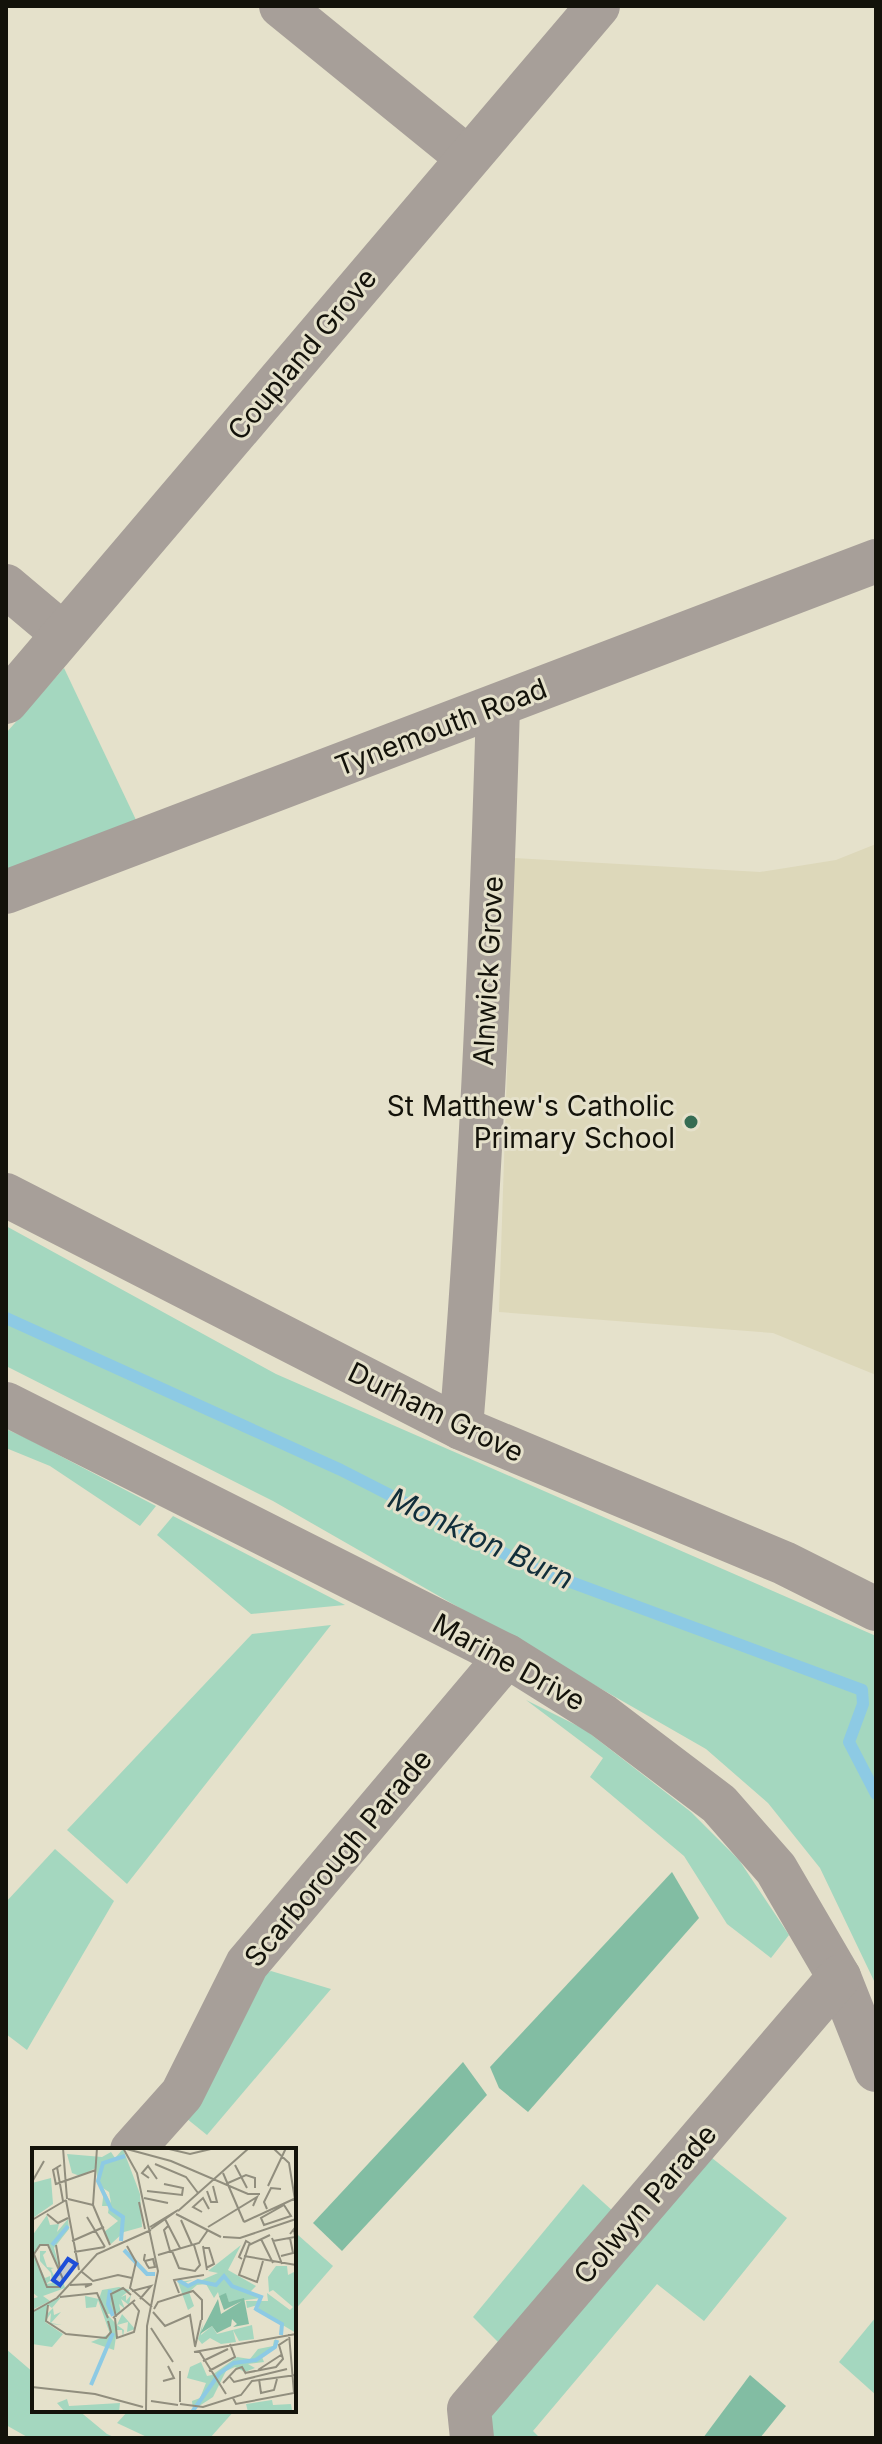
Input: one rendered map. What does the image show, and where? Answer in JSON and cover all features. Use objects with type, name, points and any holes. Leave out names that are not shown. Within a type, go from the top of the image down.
[{"type":"street","points":[[281,6],[468,158]]},
{"type":"street","name":"Coupland Grove","points":[[6,702],[598,6]]},
{"type":"street","name":"Tynemouth Road","points":[[6,892],[876,561]]},
{"type":"street","points":[[6,586],[63,634]]},
{"type":"street","name":"Alnwick Grove","points":[[461,1428],[473,1287],[491,931],[498,706]]},
{"type":"street","name":"Durham Grove","points":[[6,1195],[461,1428],[784,1563],[876,1609]]},
{"type":"street","name":"Marine Drive","points":[[6,1404],[507,1656],[603,1716],[719,1804],[776,1869],[839,1977],[876,2070]]},
{"type":"street","name":"Scarborough Parade","points":[[134,2148],[182,2094],[247,1964],[507,1656]]},
{"type":"street","name":"Colwyn Parade","points":[[472,2438],[469,2409],[839,1977]]},
{"type":"shaded area","name":"St Matthew's Catholic Primary School","points":[[876,844],[876,1375],[773,1333],[499,1312],[514,858],[760,872],[836,860]]},
{"type":"green space","points":[[64,668],[137,822],[6,873],[6,733]]},
{"type":"green space","points":[[6,1226],[276,1374],[876,1636],[876,1985],[820,1868],[768,1803],[706,1749],[273,1501],[6,1366]]},
{"type":"green space","points":[[6,1429],[156,1506],[140,1526],[50,1466],[6,1448]]},
{"type":"green space","points":[[173,1516],[345,1605],[251,1614],[157,1535]]},
{"type":"green space","points":[[331,1625],[127,1884],[67,1830],[252,1634]]},
{"type":"green space","points":[[526,1700],[584,1729],[691,1812],[739,1860],[789,1935],[771,1958],[727,1924],[684,1856],[590,1777],[603,1758]]},
{"type":"green space","points":[[55,1849],[114,1901],[27,2050],[6,2034],[6,1902]]},
{"type":"green space","points":[[672,1872],[699,1918],[528,2112],[499,2088],[490,2067]]},
{"type":"green space","points":[[271,1971],[331,1989],[207,2135],[181,2114],[256,1979]]},
{"type":"green space","points":[[463,2062],[487,2095],[342,2251],[313,2223]]},
{"type":"green space","points":[[707,2154],[787,2218],[704,2321],[657,2284],[533,2431],[540,2438],[485,2438],[484,2416]]},
{"type":"green space","points":[[583,2184],[614,2212],[500,2344],[473,2317]]},
{"type":"green space","points":[[298,2235],[333,2266],[296,2309]]},
{"type":"green space","points":[[876,2317],[876,2395],[839,2362]]},
{"type":"green space","points":[[6,2349],[32,2371],[32,2412],[80,2412],[116,2438],[29,2438],[6,2425]]},
{"type":"green space","points":[[750,2375],[786,2406],[760,2438],[703,2438]]},
{"type":"green space","points":[[127,2412],[233,2412],[210,2438],[149,2438],[117,2423]]},
{"type":"waterway","name":"Monkton Burn","points":[[6,1318],[341,1470],[533,1568],[862,1690],[863,1704],[849,1742],[876,1794]]},
{"type":"place","name":"St Matthew's Catholic Primary School","points":[[691,1122]]}]
